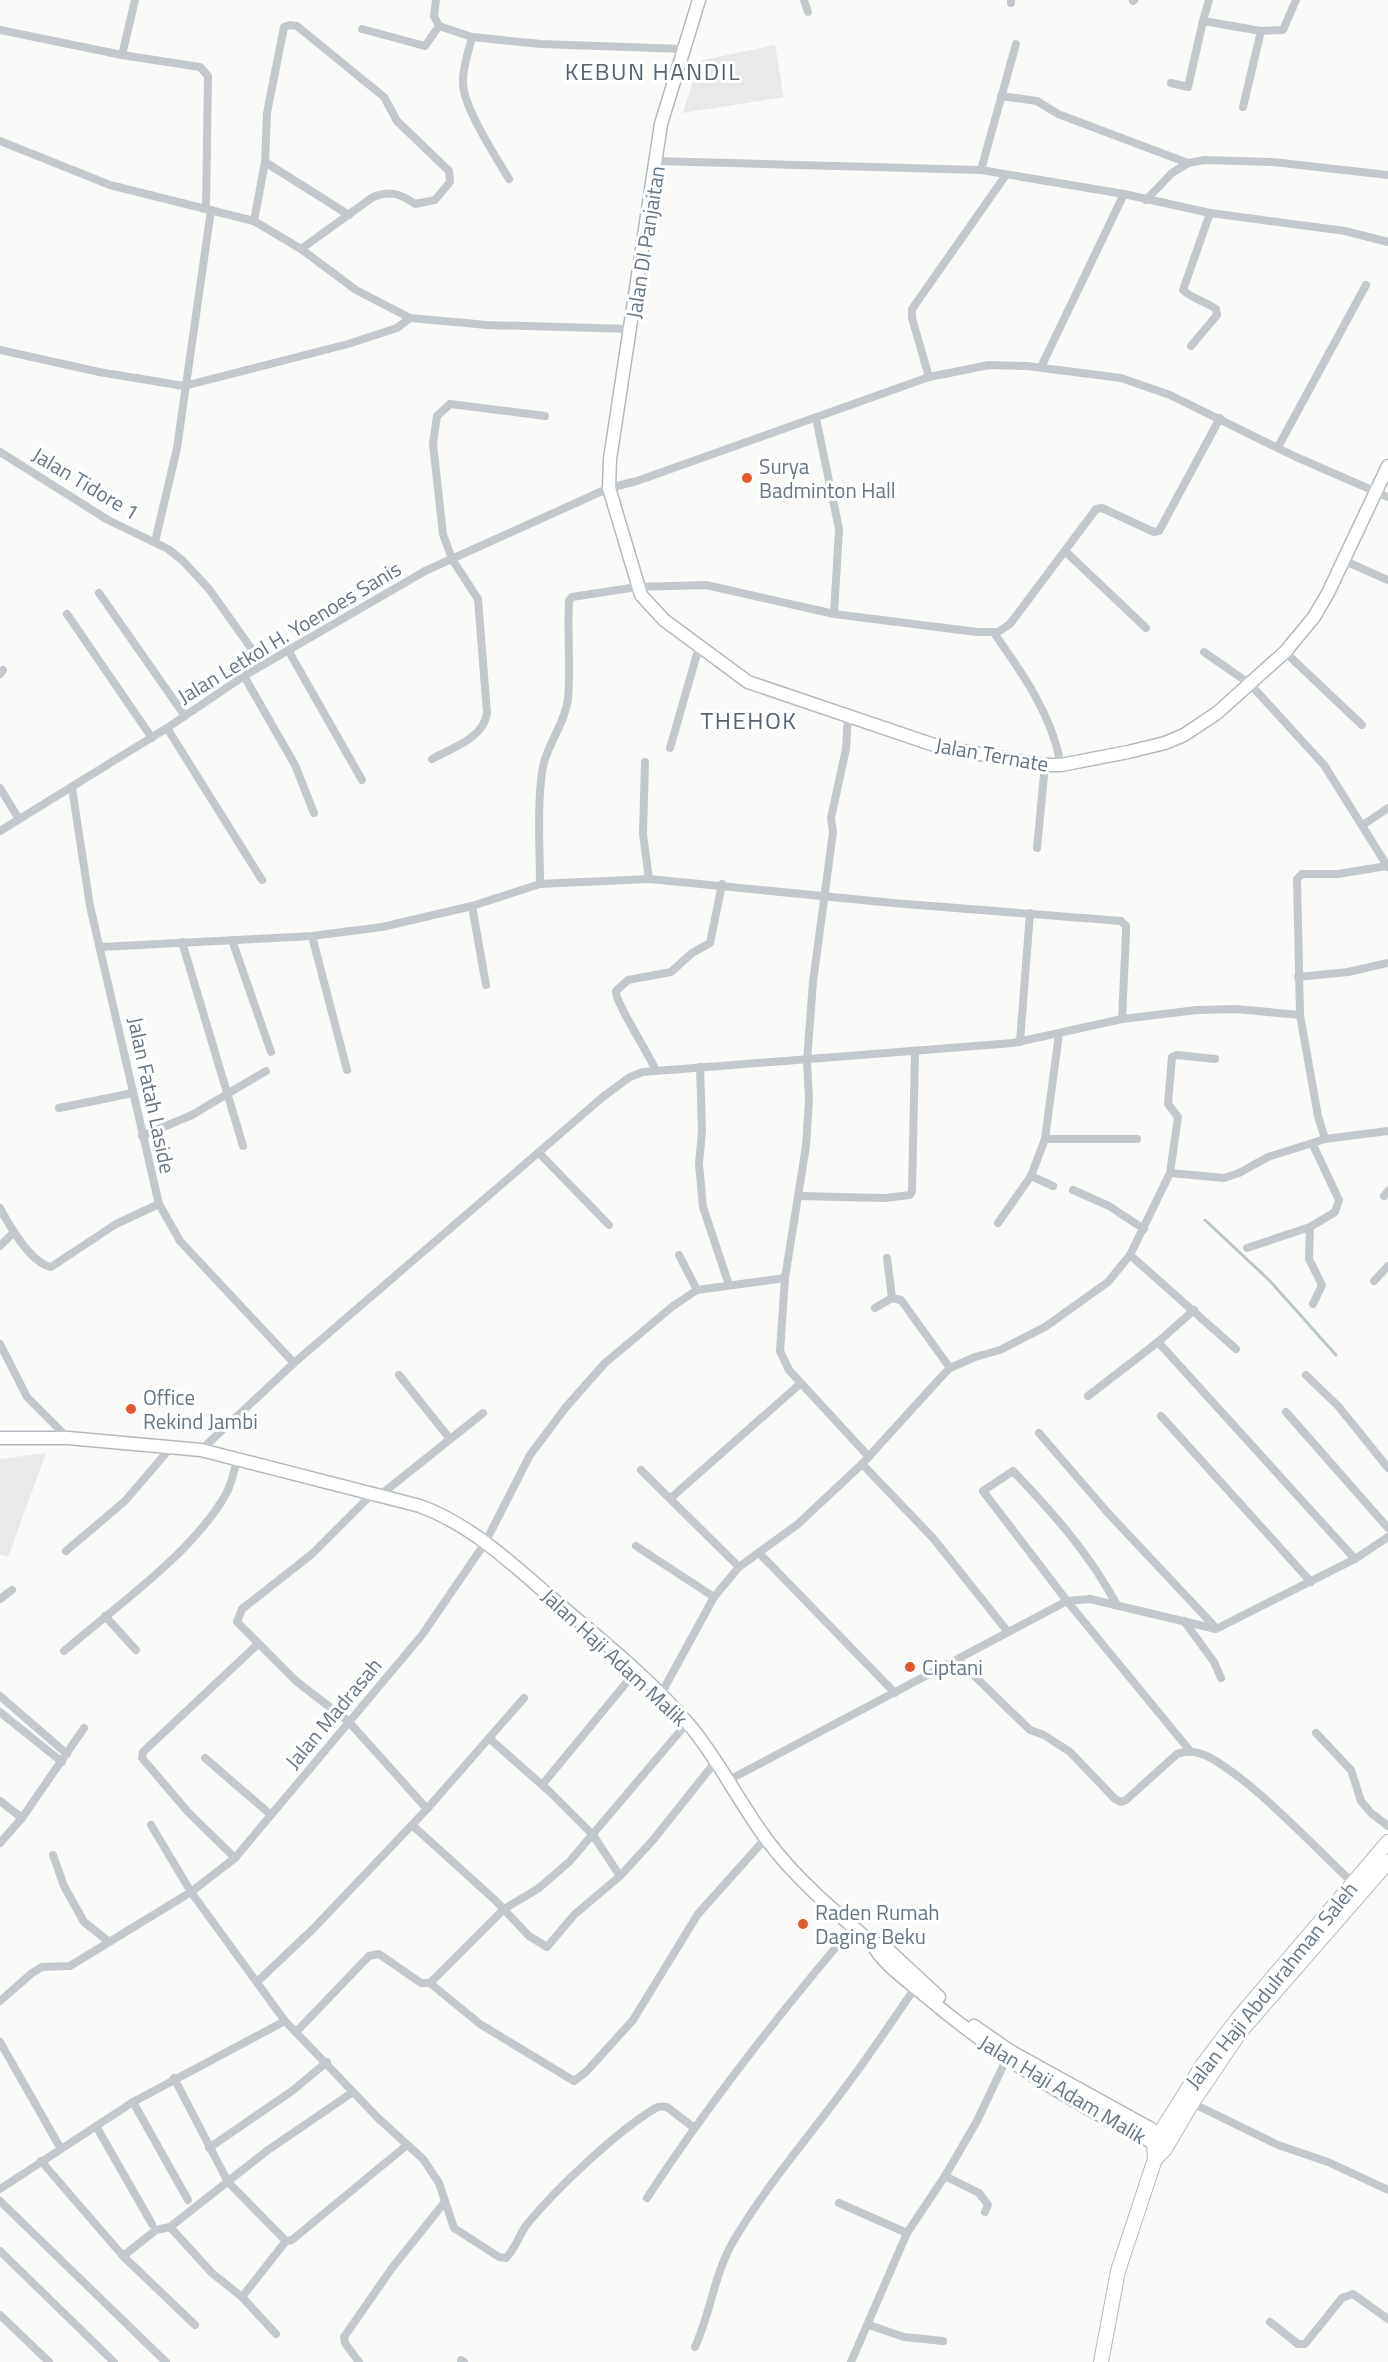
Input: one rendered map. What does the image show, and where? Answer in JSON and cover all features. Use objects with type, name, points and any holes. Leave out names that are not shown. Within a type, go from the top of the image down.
[{"type":"main road","name":"Jalan DI Panjaitan","points":[[609,488],[610,459],[665,106],[699,0]]},
{"type":"main road","name":"Jalan Ternate","points":[[609,488],[637,587],[649,605],[664,620],[748,682],[940,747],[1045,765],[1061,765],[1165,743],[1217,713],[1285,652],[1314,617],[1345,561],[1388,466]]},
{"type":"main road","name":"Jalan Haji Adam Malik","points":[[0,1438],[68,1438],[201,1450],[442,1514],[485,1543],[661,1694],[716,1761],[766,1838],[789,1866],[872,1942],[877,1953],[915,1988],[1006,2060],[1162,2141]]},
{"type":"main road","name":"Jalan Haji Abdulrahman Saleh","points":[[1162,2141],[1180,2098],[1233,2025],[1388,1842]]},
{"type":"main road","name":"Jalan Haji Abdulrahman Saleh","points":[[1162,2141],[1192,2103],[1240,2032],[1388,1862]]},
{"type":"main road","points":[[872,1942],[884,1946],[965,2020],[1010,2051],[1162,2141],[1147,2179],[1118,2271],[1101,2362]]},
{"type":"street","points":[[122,55],[135,0]]},
{"type":"street","points":[[436,0],[434,16],[439,26],[471,37],[541,44],[683,48]]},
{"type":"street","points":[[804,0],[808,12]]},
{"type":"street","points":[[1171,83],[1188,87],[1209,0]]},
{"type":"street","points":[[1203,21],[1261,31],[1283,30],[1296,0]]},
{"type":"street","points":[[254,221],[265,162],[267,113],[284,27],[297,26],[384,97],[397,121],[449,171],[450,182],[435,200],[416,204],[402,195],[385,192],[373,197],[301,249]]},
{"type":"street","points":[[362,29],[425,46],[439,26]]},
{"type":"street","points":[[0,30],[122,55],[200,67],[208,76],[208,209],[177,448],[155,542]]},
{"type":"street","points":[[1242,107],[1261,31]]},
{"type":"street","points":[[471,37],[463,83],[465,93],[485,139],[509,179]]},
{"type":"street","points":[[981,170],[1016,44]]},
{"type":"street","points":[[1001,96],[1036,101],[1058,114],[1188,163]]},
{"type":"street","points":[[0,141],[110,185],[254,221],[301,249],[356,290],[410,318],[487,324],[631,329]]},
{"type":"street","points":[[1146,200],[1172,173],[1188,163],[1204,160],[1273,162],[1388,175]]},
{"type":"street","points":[[657,161],[981,170],[1124,194],[1210,213],[1345,231],[1388,242]]},
{"type":"street","points":[[265,162],[349,215]]},
{"type":"street","points":[[929,377],[912,318],[912,309],[1006,175]]},
{"type":"street","points":[[1041,367],[1124,194]]},
{"type":"street","points":[[1191,346],[1217,315],[1216,309],[1189,296],[1183,290],[1210,213]]},
{"type":"street","points":[[1278,447],[1366,285]]},
{"type":"street","points":[[0,350],[99,372],[184,386],[348,344],[397,328],[410,318]]},
{"type":"street","name":"Jalan Letkol H. Yoenoes Sanis","points":[[0,831],[152,738],[244,676],[425,571],[609,488],[637,481],[929,377],[989,365],[1041,367],[1121,378],[1170,395],[1388,498]]},
{"type":"street","points":[[432,759],[479,733],[485,724],[487,713],[478,599],[468,579],[452,560],[443,534],[432,444],[437,416],[450,405],[545,416]]},
{"type":"street","points":[[816,417],[839,529],[834,614]]},
{"type":"street","points":[[540,884],[540,809],[545,760],[558,733],[568,698],[569,601],[576,595],[637,587],[706,585],[834,614],[994,633],[1010,624],[1099,508],[1154,532],[1160,531],[1220,418]]},
{"type":"street","name":"Jalan Tidore 1","points":[[0,452],[108,520],[155,542],[182,560],[209,590],[263,665]]},
{"type":"street","points":[[1065,551],[1146,628]]},
{"type":"street","points":[[1345,561],[1388,580]]},
{"type":"street","points":[[99,593],[185,716]]},
{"type":"street","points":[[67,614],[152,738]]},
{"type":"street","points":[[994,633],[1023,675],[1050,723],[1061,765]]},
{"type":"street","points":[[670,748],[699,647]]},
{"type":"street","points":[[288,650],[362,780]]},
{"type":"street","points":[[1204,652],[1250,684],[1324,765],[1388,866],[1338,874],[1299,875],[1296,884],[1300,1015],[1318,1116],[1325,1139]]},
{"type":"street","points":[[1285,652],[1362,725]]},
{"type":"street","points":[[244,676],[295,765],[314,813]]},
{"type":"street","points":[[848,715],[846,749],[831,818],[833,832],[823,895],[807,1061],[809,1100],[799,1196],[785,1278],[780,1351],[783,1360],[801,1383],[933,1538],[1008,1632]]},
{"type":"street","points":[[167,728],[262,880]]},
{"type":"street","points":[[645,762],[643,834],[649,879]]},
{"type":"street","points":[[1036,848],[1045,765]]},
{"type":"street","points":[[0,788],[20,819]]},
{"type":"street","name":"Jalan Fatah Laside","points":[[72,788],[90,906],[101,947],[141,1136],[159,1204],[180,1241],[294,1363]]},
{"type":"street","points":[[1363,825],[1388,808]]},
{"type":"street","points":[[101,947],[312,936],[382,927],[472,906],[540,884],[649,879],[722,884],[893,903],[1121,921],[1126,934],[1122,1018]]},
{"type":"street","points":[[656,1071],[644,1044],[618,1003],[616,991],[628,980],[666,974],[692,953],[706,947],[712,936],[722,884]]},
{"type":"street","points":[[472,906],[486,985]]},
{"type":"street","points":[[1020,1042],[1030,913]]},
{"type":"street","points":[[312,936],[347,1070]]},
{"type":"street","points":[[232,940],[271,1052]]},
{"type":"street","points":[[182,942],[243,1146]]},
{"type":"street","points":[[1298,977],[1348,972],[1388,963]]},
{"type":"street","points":[[201,1450],[294,1363],[630,1077],[656,1071],[700,1067],[807,1061],[1020,1042],[1122,1018],[1197,1010],[1236,1009],[1300,1015]]},
{"type":"street","points":[[998,1224],[1031,1176],[1045,1139],[1059,1034]]},
{"type":"street","points":[[799,1196],[885,1198],[910,1195],[912,1191],[915,1051]]},
{"type":"street","points":[[661,1694],[714,1597],[739,1567],[798,1524],[866,1460],[950,1368],[975,1356],[1000,1350],[1045,1327],[1108,1282],[1130,1255],[1170,1173],[1178,1117],[1168,1104],[1173,1057],[1177,1054],[1215,1059]]},
{"type":"street","points":[[700,1067],[702,1131],[699,1164],[703,1207],[729,1285]]},
{"type":"street","points":[[141,1136],[192,1115],[266,1071]]},
{"type":"street","points":[[59,1108],[133,1093]]},
{"type":"street","points":[[1170,1173],[1224,1178],[1239,1173],[1268,1157],[1325,1139],[1388,1131]]},
{"type":"street","points":[[1045,1139],[1137,1139]]},
{"type":"street","points":[[1247,1248],[1310,1227],[1335,1212],[1339,1200],[1313,1144]]},
{"type":"street","points":[[539,1153],[609,1225]]},
{"type":"street","points":[[1031,1176],[1053,1186]]},
{"type":"street","points":[[1073,1190],[1109,1206],[1144,1229]]},
{"type":"street","points":[[0,1208],[14,1233],[37,1258],[51,1267],[116,1224],[159,1204]]},
{"type":"street","points":[[1310,1227],[1309,1259],[1322,1285],[1313,1304]]},
{"type":"street","points":[[0,1245],[14,1233]]},
{"type":"street","points":[[679,1255],[697,1290],[785,1278]]},
{"type":"street","points":[[1130,1255],[1236,1349]]},
{"type":"street","points":[[887,1258],[892,1298]]},
{"type":"street","points":[[1374,1281],[1388,1266]]},
{"type":"street","name":"Jalan Madrasah","points":[[0,2001],[32,1973],[42,1967],[70,1966],[191,1892],[235,1858],[422,1635],[485,1543],[530,1455],[566,1407],[605,1364],[673,1306],[697,1290]]},
{"type":"street","points":[[892,1298],[907,1306],[950,1368]]},
{"type":"street","points":[[875,1308],[892,1298]]},
{"type":"street","points":[[1088,1396],[1158,1342],[1194,1310]]},
{"type":"street","points":[[1158,1342],[1355,1560]]},
{"type":"street","points":[[0,1344],[27,1397],[68,1438]]},
{"type":"street","points":[[399,1375],[450,1439]]},
{"type":"street","points":[[1306,1375],[1339,1407],[1388,1468]]},
{"type":"street","points":[[672,1497],[801,1383]]},
{"type":"street","points":[[1286,1412],[1388,1528]]},
{"type":"street","points":[[427,1809],[349,1722],[296,1681],[258,1644],[237,1622],[238,1614],[312,1554],[376,1495],[483,1413]]},
{"type":"street","points":[[1161,1416],[1311,1582]]},
{"type":"street","points":[[1039,1433],[1108,1513],[1216,1629]]},
{"type":"street","points":[[66,1551],[125,1501],[172,1446]]},
{"type":"street","points":[[64,1651],[139,1591],[185,1546],[226,1494],[237,1459]]},
{"type":"street","points":[[641,1470],[672,1497],[739,1567]]},
{"type":"street","points":[[1117,1605],[1092,1562],[1067,1527],[1013,1471],[983,1491],[1028,1546],[1067,1602],[1191,1752]]},
{"type":"street","points":[[727,1781],[1067,1602],[1090,1599],[1216,1629],[1355,1560],[1388,1537]]},
{"type":"street","points":[[636,1546],[714,1597]]},
{"type":"street","points":[[759,1553],[895,1693]]},
{"type":"street","points":[[0,1599],[12,1590]]},
{"type":"street","points":[[105,1616],[136,1650]]},
{"type":"street","points":[[1184,1621],[1214,1662],[1221,1678]]},
{"type":"street","points":[[235,1858],[188,1812],[142,1758],[143,1752],[258,1644]]},
{"type":"street","points":[[958,1660],[1030,1730],[1044,1735],[1070,1752],[1121,1802],[1131,1796],[1177,1754],[1191,1752],[1208,1757],[1255,1792],[1353,1883]]},
{"type":"street","points":[[542,1785],[636,1671]]},
{"type":"street","points":[[0,1696],[67,1754]]},
{"type":"street","points":[[257,1982],[314,1929],[412,1825],[524,1698]]},
{"type":"street","points":[[10,1706],[1,1714],[62,1762]]},
{"type":"street","points":[[430,1983],[504,1909],[538,1887],[570,1861],[687,1723]]},
{"type":"street","points":[[0,1843],[22,1818],[84,1728]]},
{"type":"street","points":[[1316,1733],[1351,1770],[1361,1801],[1371,1813],[1388,1826]]},
{"type":"street","points":[[490,1739],[542,1785],[593,1835],[620,1876]]},
{"type":"street","points":[[205,1758],[271,1815]]},
{"type":"street","points":[[412,1825],[504,1909],[529,1936],[547,1947],[574,1915],[620,1876],[653,1840],[716,1761]]},
{"type":"street","points":[[0,1801],[22,1818]]},
{"type":"street","points":[[151,1825],[191,1892],[285,2021],[327,2062],[353,2092],[423,2159],[439,2183],[454,2228],[499,2257],[506,2258],[526,2226],[544,2205],[654,2108],[667,2108],[693,2127]]},
{"type":"street","points":[[296,2031],[369,1956],[379,1954],[421,1983],[430,1983],[480,2024],[574,2081],[586,2072],[633,2020],[698,1914],[766,1838]]},
{"type":"street","points":[[53,1855],[64,1886],[84,1922],[108,1941]]},
{"type":"street","points":[[647,2198],[693,2127],[784,2008],[853,1927]]},
{"type":"street","points":[[695,2347],[708,2319],[720,2268],[734,2240],[789,2160],[844,2089],[915,1988]]},
{"type":"street","points":[[0,2189],[133,2102],[174,2078],[285,2021]]},
{"type":"street","points":[[0,2042],[61,2149]]},
{"type":"street","points":[[851,2362],[907,2233],[945,2176],[977,2121],[1006,2060]]},
{"type":"street","points":[[209,2148],[292,2091],[327,2062]]},
{"type":"street","points":[[174,2078],[228,2182],[286,2241]]},
{"type":"street","points":[[123,2256],[156,2230],[170,2227],[268,2150],[353,2092]]},
{"type":"street","points":[[133,2102],[188,2200]]},
{"type":"street","points":[[1192,2103],[1278,2145],[1328,2162],[1388,2190]]},
{"type":"street","points":[[96,2126],[152,2224]]},
{"type":"street","points":[[242,2297],[286,2241],[292,2240],[407,2145]]},
{"type":"street","points":[[41,2161],[123,2256],[195,2325]]},
{"type":"street","points":[[945,2176],[984,2197],[988,2205],[985,2212]]},
{"type":"street","points":[[0,2201],[166,2362]]},
{"type":"street","points":[[359,2362],[345,2343],[344,2337],[392,2268],[444,2203]]},
{"type":"street","points":[[839,2203],[907,2233]]},
{"type":"street","points":[[170,2227],[212,2273],[242,2297],[276,2334]]},
{"type":"street","points":[[0,2251],[114,2362]]},
{"type":"street","points":[[1270,2322],[1302,2345],[1342,2298],[1353,2294],[1388,2319]]},
{"type":"street","points":[[0,2315],[49,2362]]},
{"type":"street","points":[[869,2325],[904,2337],[943,2341]]},
{"type":"shaded area","points":[[775,45],[784,97],[683,113],[699,61]]},
{"type":"shaded area","points":[[46,1453],[8,1557],[0,1554],[0,1459]]},
{"type":"waterway","points":[[1205,1220],[1269,1280],[1336,1355]]},
{"type":"place","name":"Surya Badminton Hall","points":[[747,478]]},
{"type":"place","name":"Office Rekind Jambi","points":[[131,1409]]},
{"type":"place","name":"Ciptani","points":[[910,1667]]},
{"type":"place","name":"Raden Rumah Daging Beku","points":[[803,1924]]},
{"type":"district","name":"KEBUN HANDIL","points":[[653,71]]},
{"type":"district","name":"THEHOK","points":[[749,720]]}]
